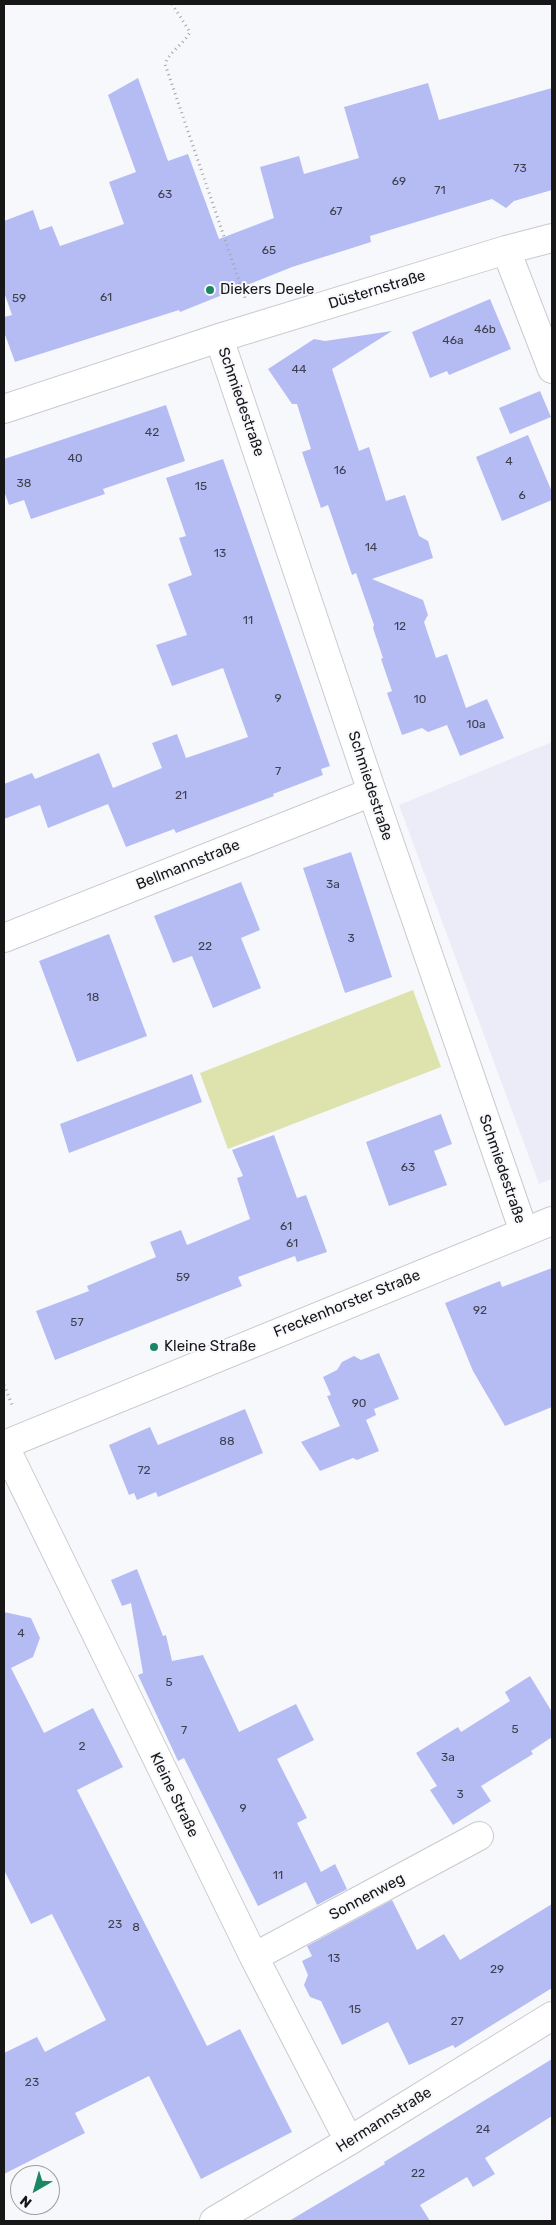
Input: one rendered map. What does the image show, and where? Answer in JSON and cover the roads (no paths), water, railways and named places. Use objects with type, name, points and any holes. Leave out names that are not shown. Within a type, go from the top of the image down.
[{"type":"street","name":"Düsternstraße","points":[[4,409],[219,338],[506,250],[552,238]]},
{"type":"street","points":[[506,250],[552,368]]},
{"type":"street","name":"Schmiedestraße","points":[[219,338],[372,792],[524,1232]]},
{"type":"street","name":"Bellmannstraße","points":[[4,938],[372,792]]},
{"type":"street","name":"Freckenhorster Straße","points":[[4,1445],[552,1221]]},
{"type":"street","name":"Kleine Straße","points":[[4,1445],[254,1957],[349,2142]]},
{"type":"street","name":"Sonnenweg","points":[[254,1957],[479,1836]]},
{"type":"street","name":"Hermannstraße","points":[[214,2221],[250,2212],[349,2142],[552,2016]]},
{"type":"place","name":"Diekers Deele","points":[[210,290]]},
{"type":"place","name":"Kleine Straße","points":[[154,1347]]}]
